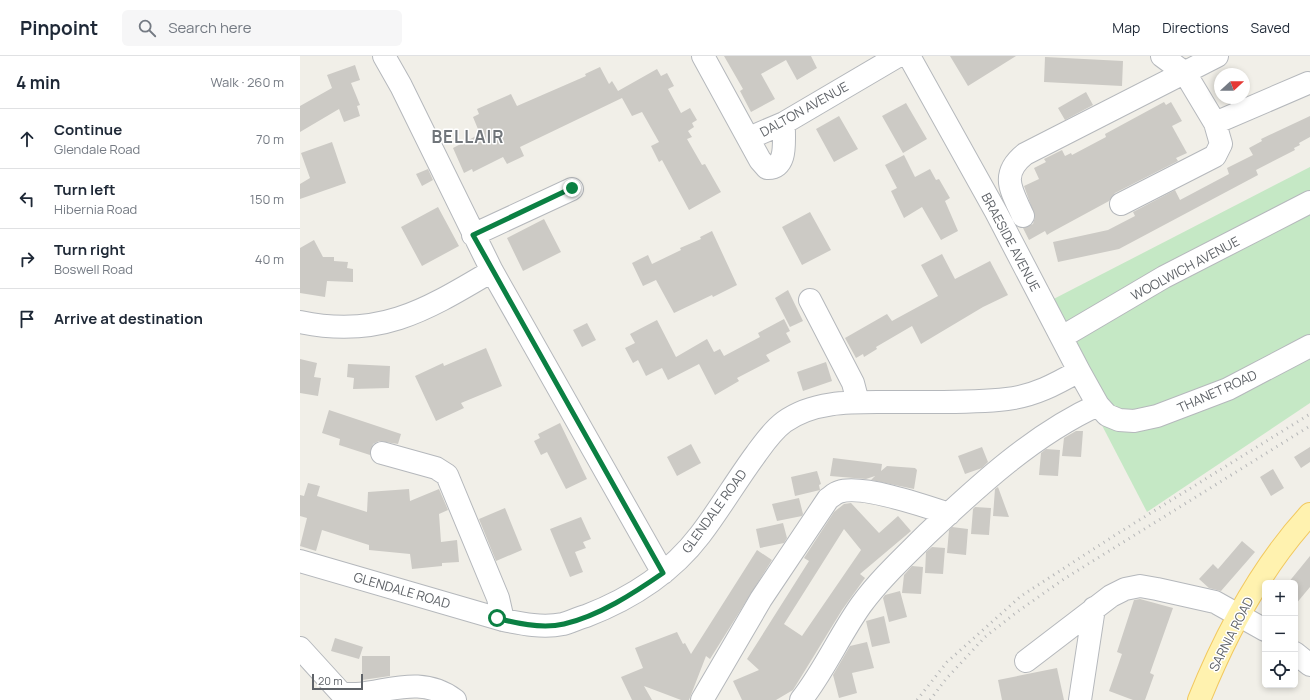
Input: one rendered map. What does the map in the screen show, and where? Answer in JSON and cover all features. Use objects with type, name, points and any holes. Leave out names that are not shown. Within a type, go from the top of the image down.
[{"type":"main road","name":"SARNIA ROAD","points":[[1199,700],[1211,670],[1239,615],[1279,552],[1310,514]]},
{"type":"street","points":[[384,56],[492,271],[663,573]]},
{"type":"street","name":"DALTON AVENUE","points":[[703,56],[750,138],[784,123],[898,56]]},
{"type":"street","name":"BRAESIDE AVENUE","points":[[909,56],[996,212],[1098,405],[1107,415],[1119,420]]},
{"type":"street","points":[[1121,204],[1216,156],[1221,144],[1215,123],[1184,73],[1162,56]]},
{"type":"street","points":[[1023,216],[1010,186],[1009,175],[1016,161],[1025,154],[1217,56]]},
{"type":"street","points":[[1215,123],[1308,83]]},
{"type":"street","points":[[750,138],[760,160],[767,168],[777,166],[780,163],[783,154],[784,123]]},
{"type":"street","points":[[473,235],[572,188]]},
{"type":"street","name":"WOOLWICH AVENUE","points":[[1062,337],[1164,277],[1310,202]]},
{"type":"street","points":[[300,322],[343,327],[373,326],[405,317],[445,298],[492,271]]},
{"type":"street","points":[[810,300],[853,383],[858,402]]},
{"type":"street","name":"THANET ROAD","points":[[1119,420],[1134,421],[1157,416],[1228,389],[1310,346]]},
{"type":"street","name":"GLENDALE ROAD","points":[[300,561],[503,620],[535,626],[564,624],[601,610],[636,592],[663,573],[686,552],[700,535],[739,477],[771,434],[785,421],[803,411],[825,405],[858,402],[1007,399],[1035,393],[1058,383],[1079,371]]},
{"type":"street","points":[[801,700],[860,607],[879,581],[948,514],[1038,438],[1098,405]]},
{"type":"street","points":[[382,453],[436,468],[447,475],[498,598],[503,620]]},
{"type":"street","points":[[702,700],[761,599],[828,499],[838,492],[858,490],[875,493],[948,514]]},
{"type":"street","points":[[1026,660],[1094,608],[1125,589],[1140,586],[1215,602],[1262,628]]},
{"type":"street","points":[[1080,700],[1094,608]]},
{"type":"street","points":[[300,648],[341,693],[352,698],[409,689],[431,688],[448,695],[455,700]]},
{"type":"street","points":[[1298,656],[1310,666]]},
{"type":"green space","points":[[1310,167],[1310,403],[1147,512],[1040,306]]},
{"type":"building","points":[[724,56],[811,56],[817,68],[797,80],[786,60],[761,74],[775,99],[751,112],[740,91],[743,89]]},
{"type":"building","points":[[950,56],[1016,56],[968,86]]},
{"type":"building","points":[[1045,57],[1123,61],[1122,86],[1044,82]]},
{"type":"building","points":[[355,65],[360,80],[351,83],[360,105],[357,106],[360,116],[344,122],[339,109],[300,132],[300,106],[332,88],[327,75]]},
{"type":"building","points":[[600,67],[609,84],[612,81],[618,91],[657,69],[661,76],[667,73],[674,86],[668,89],[681,113],[690,108],[697,120],[692,123],[694,127],[688,131],[692,137],[687,139],[702,165],[705,164],[721,192],[689,210],[662,160],[659,162],[651,146],[659,142],[642,112],[632,116],[622,98],[520,147],[524,156],[507,164],[503,157],[473,172],[472,169],[464,173],[453,148],[480,134],[473,117],[479,114],[477,109],[511,94],[517,106],[586,76],[585,74]]},
{"type":"building","points":[[1086,92],[1093,105],[1065,120],[1058,108]]},
{"type":"building","points":[[1164,102],[1166,105],[1171,102],[1182,121],[1172,126],[1187,153],[1176,158],[1178,161],[1115,193],[1109,201],[1047,235],[1045,231],[1029,240],[1023,228],[1033,224],[1035,217],[1024,186],[1039,179],[1034,168],[1046,162],[1044,159],[1062,150],[1065,156],[1071,153],[1072,155],[1106,137],[1105,134]]},
{"type":"building","points":[[906,103],[927,139],[903,153],[882,116]]},
{"type":"building","points":[[839,116],[858,149],[834,162],[816,129]]},
{"type":"building","points":[[1310,116],[1310,137],[1299,143],[1300,145],[1294,148],[1295,150],[1256,170],[1258,175],[1119,249],[1058,262],[1053,242],[1108,230],[1135,216],[1133,212],[1175,190],[1180,200],[1229,174],[1227,168],[1253,155],[1249,148],[1262,141],[1261,139]]},
{"type":"building","points":[[332,142],[346,183],[300,199],[300,184],[310,178],[301,153]]},
{"type":"building","points":[[904,155],[915,177],[930,169],[936,180],[939,179],[950,198],[945,201],[958,231],[941,240],[922,207],[904,218],[891,191],[897,188],[885,165]]},
{"type":"building","points":[[428,169],[433,180],[422,186],[416,174]]},
{"type":"building","points":[[438,207],[459,246],[422,266],[401,227]]},
{"type":"building","points":[[810,212],[831,250],[802,265],[782,227]]},
{"type":"building","points":[[544,219],[561,252],[523,271],[507,238]]},
{"type":"building","points":[[712,231],[737,285],[713,297],[712,295],[674,313],[656,280],[643,286],[632,263],[648,255],[652,264],[681,250],[680,248],[701,239],[700,237]]},
{"type":"building","points":[[314,240],[323,257],[334,257],[334,261],[348,262],[347,268],[353,269],[353,282],[327,281],[325,297],[300,293],[300,248]]},
{"type":"building","points":[[942,254],[955,279],[990,261],[1008,295],[983,307],[921,344],[912,326],[876,347],[877,349],[864,357],[863,354],[856,358],[845,338],[887,314],[892,321],[938,296],[921,265]]},
{"type":"building","points":[[788,290],[803,321],[790,327],[775,298]]},
{"type":"building","points":[[784,319],[790,331],[786,333],[791,342],[766,355],[770,361],[737,378],[739,381],[715,395],[699,364],[668,380],[662,368],[646,376],[638,360],[633,363],[625,348],[635,343],[630,334],[657,320],[676,357],[707,339],[714,352],[720,349],[724,356],[760,337],[758,333]]},
{"type":"building","points":[[587,323],[596,340],[582,347],[573,330]]},
{"type":"building","points":[[486,348],[502,386],[461,403],[464,408],[436,421],[415,376],[443,363],[444,366]]},
{"type":"building","points":[[300,359],[317,363],[314,377],[321,378],[318,396],[300,393]]},
{"type":"building","points":[[826,362],[832,381],[803,391],[797,372]]},
{"type":"building","points":[[348,364],[390,366],[389,388],[353,389],[354,378],[347,377]]},
{"type":"building","points":[[329,410],[401,434],[398,444],[379,441],[373,444],[370,455],[339,445],[340,439],[322,433]]},
{"type":"building","points":[[560,423],[587,479],[566,489],[547,452],[541,455],[534,441],[540,438],[538,434]]},
{"type":"building","points":[[1076,431],[1083,431],[1081,457],[1062,456],[1064,438]]},
{"type":"building","points":[[691,444],[701,463],[677,476],[667,457]]},
{"type":"building","points":[[982,447],[988,462],[982,468],[965,474],[958,456]]},
{"type":"building","points":[[1310,447],[1310,462],[1301,468],[1294,457]]},
{"type":"building","points":[[1046,449],[1060,450],[1058,476],[1039,475],[1041,453]]},
{"type":"building","points":[[833,458],[882,464],[881,471],[887,466],[915,468],[917,470],[914,489],[871,480],[875,476],[866,479],[830,476]]},
{"type":"building","points":[[1273,469],[1284,488],[1271,496],[1260,477]]},
{"type":"building","points":[[817,471],[821,484],[819,485],[820,490],[795,496],[791,477]]},
{"type":"building","points":[[308,483],[320,486],[317,496],[367,512],[368,492],[409,489],[410,501],[439,489],[448,510],[439,514],[441,542],[457,540],[459,562],[442,563],[442,566],[412,569],[410,554],[369,550],[369,545],[322,530],[316,551],[300,546],[307,518],[300,516],[300,495],[304,496]]},
{"type":"building","points":[[998,487],[1009,517],[993,516],[995,489]]},
{"type":"building","points":[[799,498],[803,514],[802,516],[777,521],[772,504]]},
{"type":"building","points":[[851,503],[879,533],[898,516],[911,531],[860,574],[865,578],[842,610],[793,690],[776,700],[742,700],[733,681],[759,670],[747,659],[809,561],[804,558],[834,512],[844,504]],"holes":[[[844,529],[861,550],[802,636],[784,624]]]},
{"type":"building","points":[[975,507],[991,508],[989,535],[971,534],[973,509]]},
{"type":"building","points":[[505,508],[522,550],[496,561],[479,519]]},
{"type":"building","points":[[581,517],[591,539],[583,542],[586,548],[575,552],[583,572],[570,577],[550,529]]},
{"type":"building","points":[[783,523],[787,538],[784,543],[760,548],[756,529]]},
{"type":"building","points":[[952,527],[968,529],[966,555],[947,553],[949,530]]},
{"type":"building","points":[[1242,541],[1255,552],[1221,591],[1209,588],[1199,579],[1213,564],[1218,569]]},
{"type":"building","points":[[932,547],[945,548],[943,574],[925,573],[926,552]]},
{"type":"building","points":[[757,550],[772,560],[710,659],[706,656],[689,700],[681,700],[644,686],[652,700],[632,700],[621,677],[643,668],[635,648],[677,632],[683,644],[685,643],[691,654]]},
{"type":"building","points":[[1310,556],[1310,587],[1298,601],[1298,580],[1290,580]]},
{"type":"building","points":[[912,566],[923,567],[921,594],[902,593],[904,575]]},
{"type":"building","points":[[900,591],[907,617],[889,622],[883,598],[885,595]]},
{"type":"building","points":[[1140,599],[1173,608],[1150,673],[1154,675],[1145,700],[1133,700],[1109,691],[1122,654],[1117,652],[1134,600]]},
{"type":"building","points":[[884,616],[890,643],[872,647],[866,621]]},
{"type":"building","points":[[335,638],[363,647],[359,659],[331,651]]},
{"type":"building","points":[[867,642],[874,668],[852,673],[857,693],[839,698],[833,675],[850,646]]},
{"type":"building","points":[[362,656],[390,656],[390,676],[362,680]]},
{"type":"building","points":[[1057,668],[1064,700],[1002,700],[998,680]]},
{"type":"railway","points":[[917,700],[947,662],[1021,596],[1120,532],[1310,414]]},
{"type":"railway","points":[[930,700],[946,679],[985,637],[1017,612],[1064,579],[1310,426]]},
{"type":"district","name":"BELLAIR","points":[[468,137]]},
{"type":"route","points":[[497,618],[535,626],[564,624],[601,610],[636,592],[663,573],[473,235],[572,188]]}]
